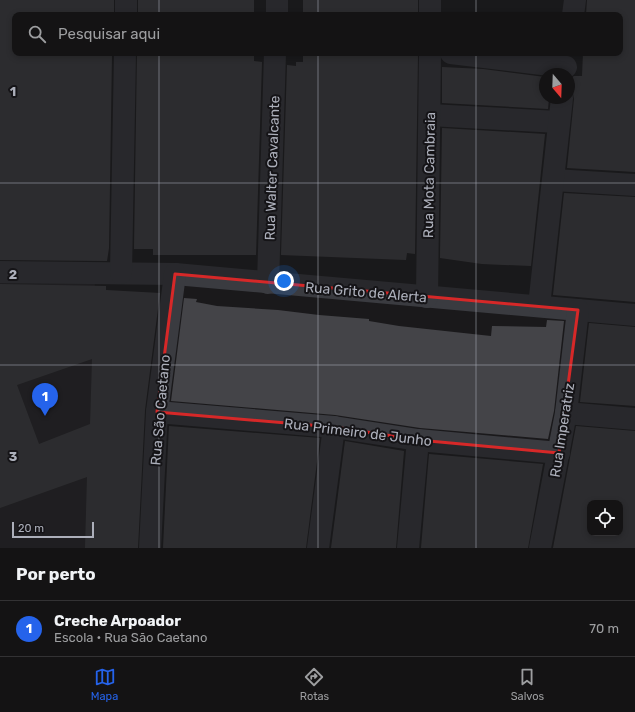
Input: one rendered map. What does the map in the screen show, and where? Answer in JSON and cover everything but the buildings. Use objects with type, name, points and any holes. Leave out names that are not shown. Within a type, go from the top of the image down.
[{"type":"street","points":[[126,0],[126,12]]},
{"type":"street","points":[[277,0],[277,12]]},
{"type":"street","points":[[430,0],[430,12]]},
{"type":"street","points":[[573,12],[575,0]]},
{"type":"street","points":[[121,273],[125,56]]},
{"type":"street","name":"Rua Walter Cavalcante","points":[[268,283],[275,56]]},
{"type":"street","name":"Rua Mota Cambraia","points":[[427,297],[430,56]]},
{"type":"street","points":[[480,56],[566,65]]},
{"type":"street","points":[[539,306],[554,180],[558,122],[561,104]]},
{"type":"street","points":[[430,115],[558,122]]},
{"type":"street","points":[[554,180],[635,185]]},
{"type":"street","name":"Rua Grito de Alerta","points":[[0,272],[175,274],[635,315]]},
{"type":"street","name":"Rua São Caetano","points":[[150,548],[157,412],[175,274]]},
{"type":"street","name":"Rua Imperatriz","points":[[540,548],[566,413],[578,310]]},
{"type":"street","name":"Rua Primeiro de Junho","points":[[157,412],[334,427],[418,440],[559,453]]},
{"type":"street","points":[[566,413],[635,419]]},
{"type":"street","points":[[318,548],[334,427]]},
{"type":"street","points":[[408,548],[418,440]]},
{"type":"highlighted area","points":[[175,274],[578,310],[559,453],[418,440],[334,427],[157,412]]},
{"type":"shaded area","points":[[95,281],[86,548],[0,548],[0,283]]},
{"type":"place","name":"Creche Arpoador","points":[[45,416]]}]
